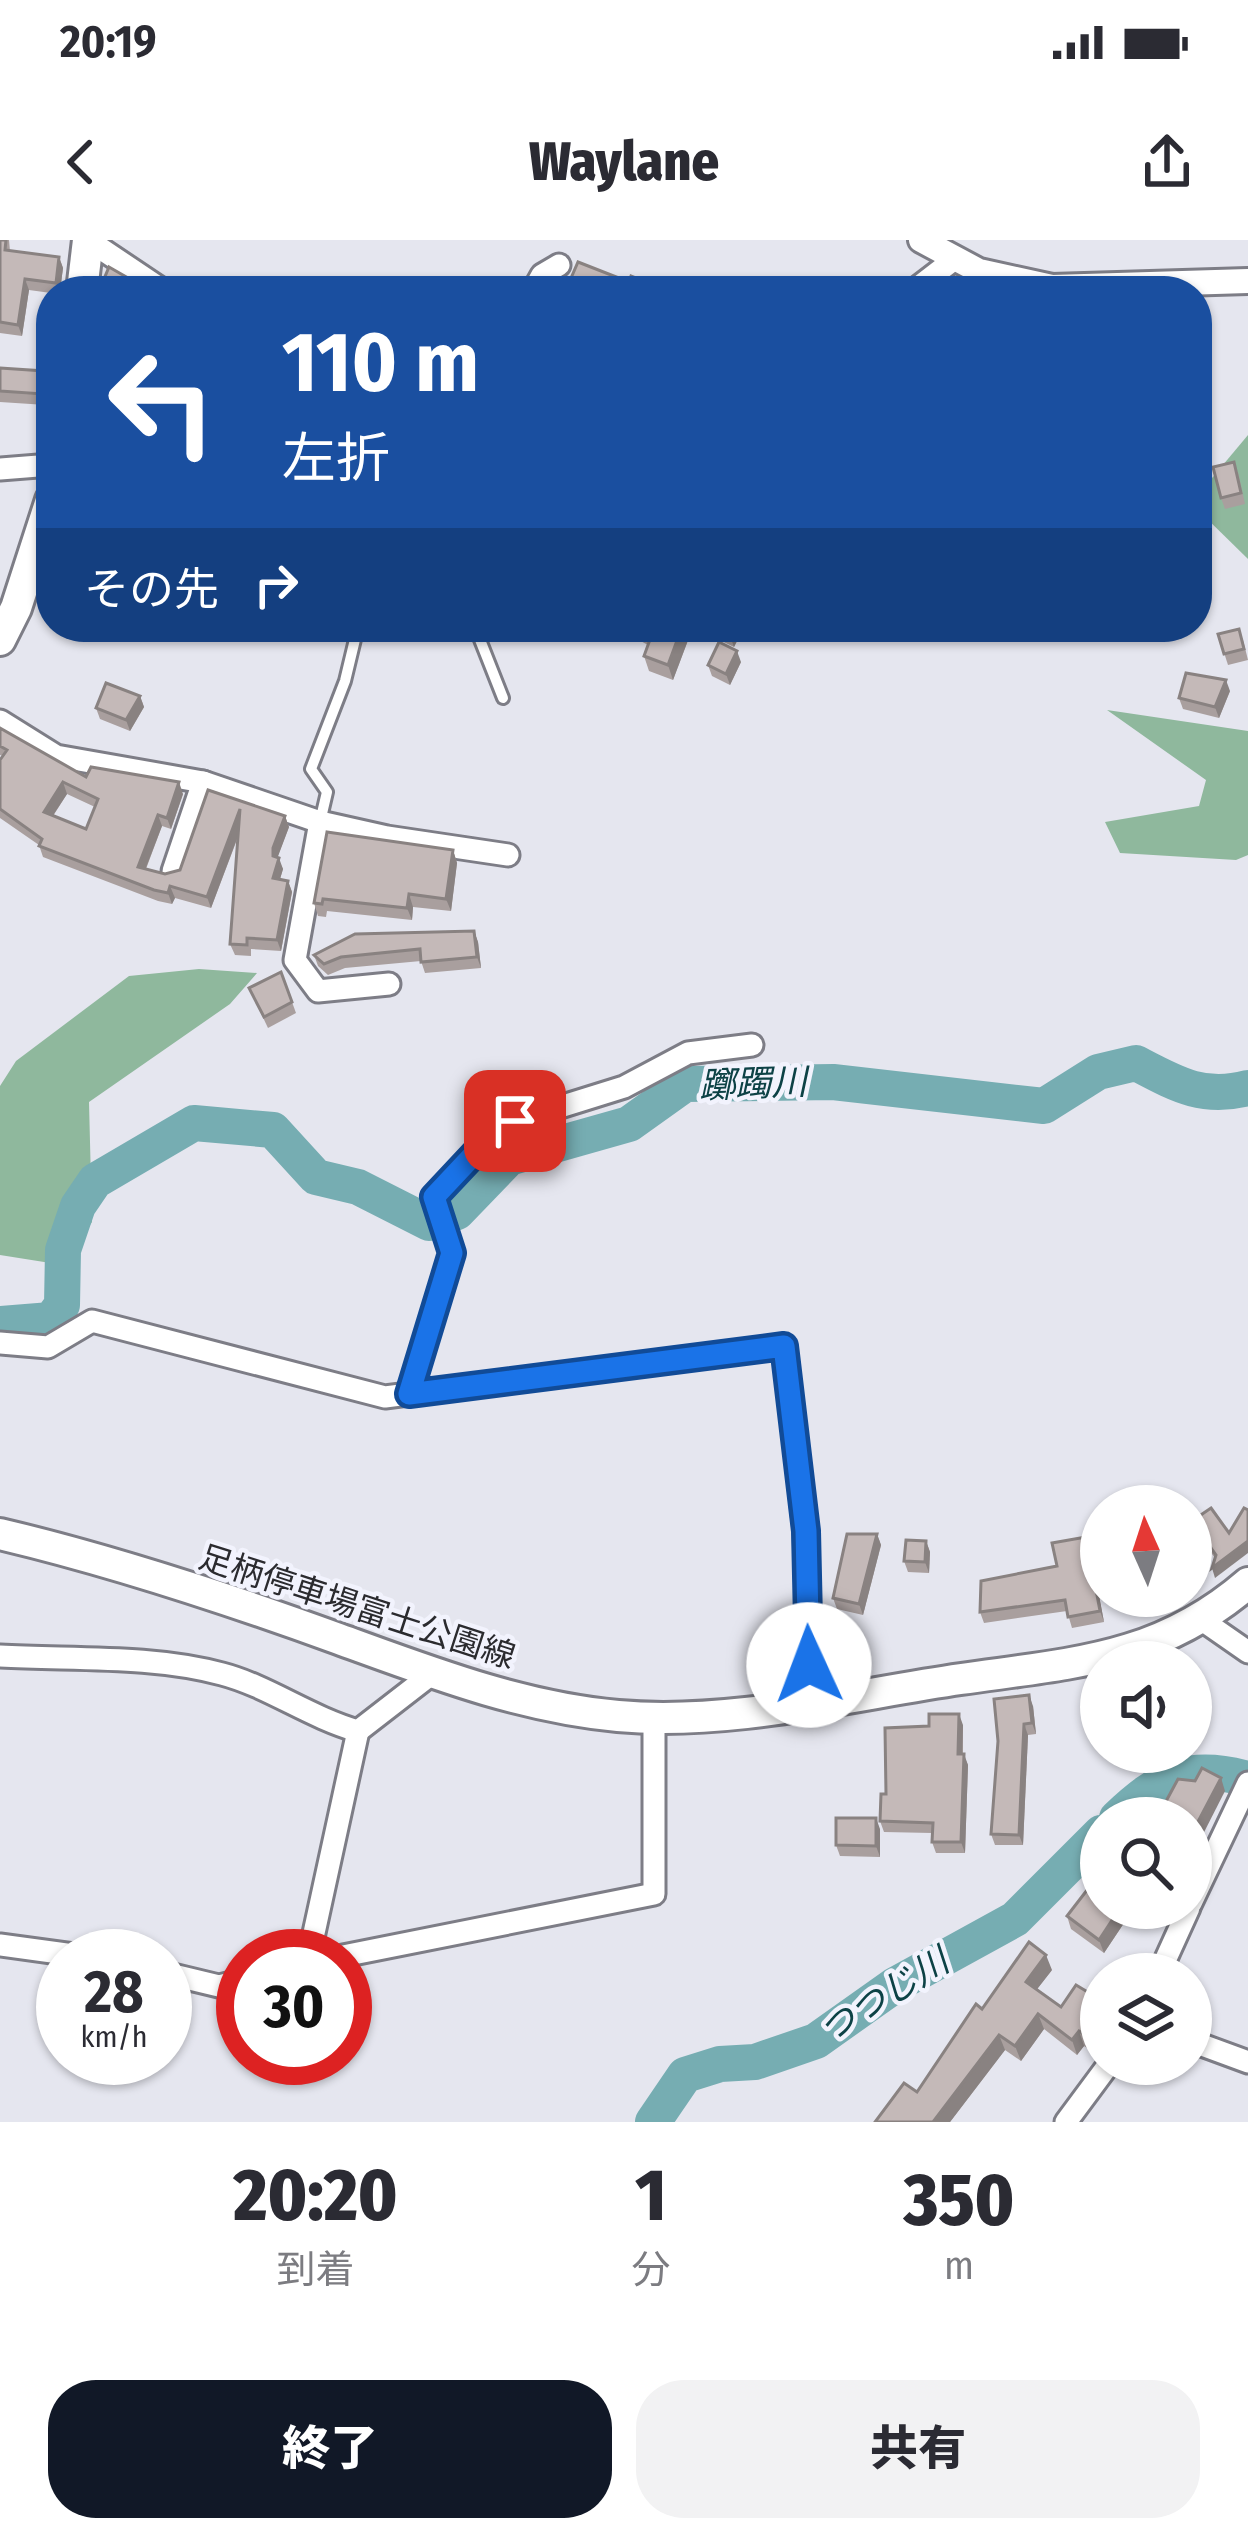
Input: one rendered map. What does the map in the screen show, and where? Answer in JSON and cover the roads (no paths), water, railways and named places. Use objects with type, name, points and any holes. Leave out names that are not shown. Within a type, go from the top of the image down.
[{"type":"main road","points":[[84,276],[88,240]]},
{"type":"main road","points":[[0,640],[36,546]]},
{"type":"main road","name":"足柄停車場富士公園線","points":[[0,1534],[319,1632],[429,1676],[549,1706],[654,1717],[810,1701],[1102,1660],[1165,1640],[1202,1620],[1248,1583]]},
{"type":"street","points":[[88,240],[142,276]]},
{"type":"street","points":[[921,240],[980,271],[1002,276]]},
{"type":"street","points":[[933,276],[956,258]]},
{"type":"street","points":[[541,276],[559,265]]},
{"type":"street","points":[[1212,283],[1248,281]]},
{"type":"street","points":[[0,469],[36,466]]},
{"type":"street","points":[[0,721],[56,756],[203,782],[320,822],[508,855]]},
{"type":"street","points":[[173,871],[203,782]]},
{"type":"street","points":[[320,822],[295,960],[318,991],[388,984]]},
{"type":"street","points":[[409,1394],[452,1253],[434,1197],[494,1133],[515,1121],[624,1087],[688,1053],[752,1045]]},
{"type":"street","points":[[0,1343],[48,1347],[92,1321],[385,1397],[784,1346],[806,1531],[810,1701]]},
{"type":"street","points":[[1202,1620],[1248,1652]]},
{"type":"street","points":[[0,1656],[184,1666],[225,1674],[311,1718],[358,1731]]},
{"type":"street","points":[[315,1929],[358,1731],[429,1676]]},
{"type":"street","points":[[372,1950],[654,1894],[654,1717]]},
{"type":"street","points":[[1212,1858],[1245,1788]]},
{"type":"street","points":[[0,1945],[36,1950]]},
{"type":"street","points":[[1212,2049],[1248,2062]]},
{"type":"street","points":[[1066,2122],[1093,2085]]},
{"type":"lane","points":[[320,822],[327,792],[311,769],[345,681],[354,642]]},
{"type":"lane","points":[[481,642],[503,698]]},
{"type":"waterway","name":"躑躅川","points":[[0,1324],[51,1320],[62,1305],[63,1250],[78,1206],[95,1181],[194,1123],[273,1130],[316,1177],[358,1187],[429,1223],[457,1212],[509,1158],[629,1124],[685,1084],[833,1082],[1044,1106],[1098,1072],[1136,1063],[1203,1091],[1248,1088]]},
{"type":"waterway","name":"つつじ川","points":[[1142,1797],[1162,1783],[1192,1773],[1248,1779]]},
{"type":"waterway","name":"つつじ川","points":[[653,2122],[685,2075],[720,2064],[755,2062],[816,2041],[895,1985],[1015,1919],[1080,1854]]}]
